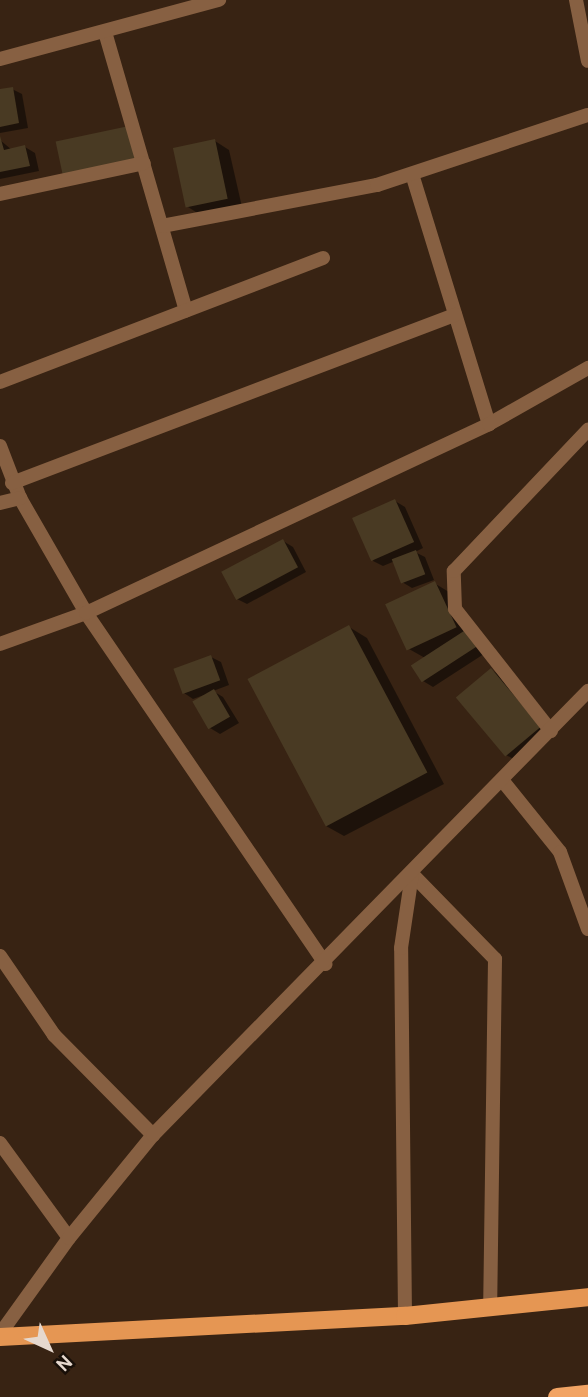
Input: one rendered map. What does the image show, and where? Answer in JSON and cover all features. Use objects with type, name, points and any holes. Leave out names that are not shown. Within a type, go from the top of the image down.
[{"type":"highway","points":[[556,1397],[588,1394]]},
{"type":"main road","points":[[0,1336],[405,1316],[490,1304],[588,1297]]},
{"type":"street","points":[[0,59],[219,0]]},
{"type":"street","points":[[576,0],[588,61]]},
{"type":"street","points":[[105,32],[186,310]]},
{"type":"street","points":[[162,226],[377,185],[588,115]]},
{"type":"street","points":[[0,194],[144,163]]},
{"type":"street","points":[[412,174],[489,424]]},
{"type":"street","points":[[0,382],[323,258]]},
{"type":"street","points":[[12,483],[456,315]]},
{"type":"street","points":[[0,644],[86,612],[489,424],[588,368]]},
{"type":"street","points":[[551,731],[454,609],[454,571],[588,429]]},
{"type":"street","points":[[0,446],[12,483],[86,612],[325,964]]},
{"type":"street","points":[[0,503],[20,498]]},
{"type":"street","points":[[0,1336],[69,1238],[153,1135],[325,964],[588,691]]},
{"type":"street","points":[[502,780],[560,852],[588,929]]},
{"type":"street","points":[[412,874],[495,959],[490,1304]]},
{"type":"street","points":[[405,1316],[401,948],[412,874]]},
{"type":"street","points":[[574,889],[588,881]]},
{"type":"street","points":[[0,956],[54,1035],[153,1135]]},
{"type":"street","points":[[0,1143],[69,1238]]},
{"type":"building","points":[[13,87],[19,123],[0,127],[0,89]]},
{"type":"building","points":[[129,126],[136,160],[63,176],[56,142]]},
{"type":"building","points":[[0,136],[4,150],[25,145],[30,166],[0,172]]},
{"type":"building","points":[[215,139],[228,199],[186,208],[173,148]]},
{"type":"building","points":[[395,499],[414,542],[371,561],[352,518]]},
{"type":"building","points":[[283,539],[298,567],[236,600],[221,572]]},
{"type":"building","points":[[416,550],[425,574],[401,584],[392,559]]},
{"type":"building","points":[[435,581],[457,627],[407,650],[385,604]]},
{"type":"building","points":[[349,625],[427,772],[326,826],[247,679]]},
{"type":"building","points":[[467,629],[478,646],[422,682],[411,665]]},
{"type":"building","points":[[211,655],[220,680],[183,694],[173,669]]},
{"type":"building","points":[[491,668],[540,727],[505,757],[456,698]]},
{"type":"building","points":[[214,689],[230,717],[208,729],[192,702]]}]
